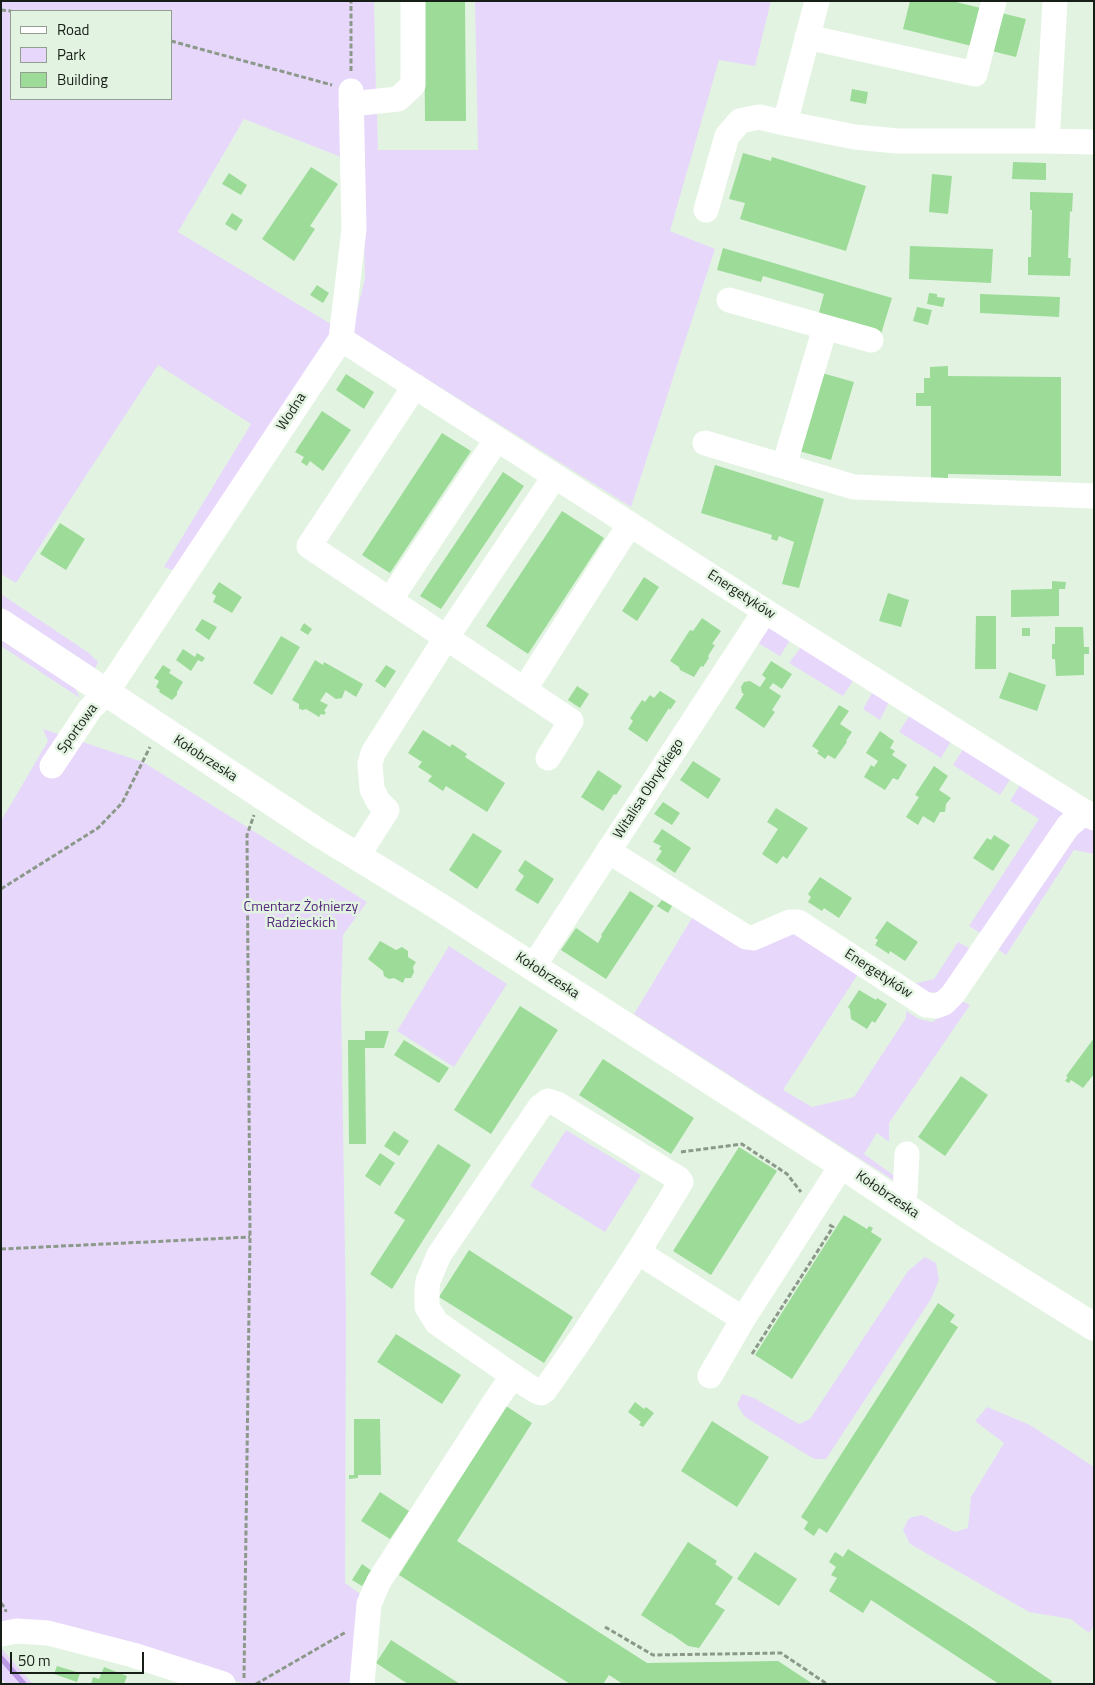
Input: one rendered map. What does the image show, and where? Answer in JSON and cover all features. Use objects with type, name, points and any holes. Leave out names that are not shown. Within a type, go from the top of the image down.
[{"type":"main road","name":"Kołobrzeska","points":[[1,623],[160,729],[357,856],[1094,1327]]},
{"type":"street","points":[[351,97],[398,99],[412,85],[413,1]]},
{"type":"street","points":[[785,123],[817,1]]},
{"type":"street","points":[[807,37],[975,74],[994,1]]},
{"type":"street","points":[[1047,141],[1055,1]]},
{"type":"street","name":"Wodna","points":[[106,693],[341,339],[354,229],[351,97]]},
{"type":"street","points":[[706,210],[727,136],[740,121],[759,116],[855,137],[897,141],[1094,142]]},
{"type":"street","points":[[730,300],[871,340]]},
{"type":"street","points":[[784,466],[825,328]]},
{"type":"street","name":"Energetyków","points":[[341,339],[765,611],[1089,815]]},
{"type":"street","points":[[415,386],[309,546],[571,721],[548,758]]},
{"type":"street","points":[[390,600],[497,439]]},
{"type":"street","points":[[705,442],[854,487],[1094,496]]},
{"type":"street","points":[[357,856],[387,810],[378,801],[372,790],[370,764],[373,753],[446,638],[555,476]]},
{"type":"street","points":[[524,690],[630,524]]},
{"type":"street","name":"Witalisa Obryckiego","points":[[532,967],[765,611]]},
{"type":"street","name":"Sportowa","points":[[52,766],[90,709],[106,693]]},
{"type":"street","name":"Energetyków","points":[[608,851],[746,937],[753,938],[790,922],[798,922],[926,1005],[936,1006],[944,1003],[979,975],[1068,826],[1089,815]]},
{"type":"street","points":[[548,1101],[557,1104],[681,1182],[638,1252],[551,1393],[536,1391],[519,1380],[437,1323],[427,1307],[428,1281],[439,1255],[543,1104],[548,1101]]},
{"type":"street","points":[[899,1203],[906,1188],[907,1154]]},
{"type":"street","points":[[710,1376],[743,1319],[788,1251],[819,1216],[842,1165]]},
{"type":"street","points":[[638,1252],[743,1319]]},
{"type":"street","points":[[362,1684],[366,1621],[369,1604],[389,1564],[507,1384],[519,1380]]},
{"type":"street","points":[[1,1634],[17,1631],[48,1633],[132,1655],[223,1684]]},
{"type":"path","points":[[172,41],[351,97],[351,1]]},
{"type":"path","points":[[1,889],[98,828],[122,803],[160,729]]},
{"type":"path","points":[[244,1684],[250,1238],[247,835],[254,815]]},
{"type":"path","points":[[681,1152],[742,1144],[787,1174],[819,1216],[833,1227],[752,1354]]},
{"type":"path","points":[[1,1249],[250,1238]]},
{"type":"path","points":[[256,1684],[366,1621]]},
{"type":"path","points":[[605,1627],[652,1655],[781,1653],[827,1684]]},
{"type":"green space","points":[[1,1],[374,1],[376,93],[341,157],[244,119],[178,232],[331,324],[330,336],[178,572],[164,567],[251,424],[158,365],[16,583],[1,574]]},
{"type":"green space","points":[[475,1],[771,1],[755,66],[719,60],[670,231],[715,249],[631,507],[352,332],[365,278],[361,116],[377,113],[378,150],[478,150]]},
{"type":"green space","points":[[1,594],[89,653],[98,662],[95,669],[1,607]]},
{"type":"green space","points":[[769,628],[788,638],[789,642],[780,656],[756,642],[764,629]]},
{"type":"green space","points":[[1,640],[75,688],[80,698],[1,646]]},
{"type":"green space","points":[[801,647],[853,681],[843,696],[789,663]]},
{"type":"green space","points":[[872,693],[889,702],[880,720],[863,709]]},
{"type":"green space","points":[[910,715],[951,739],[941,758],[899,732]]},
{"type":"green space","name":"Cmentarz Żołnierzy Radzieckich","points":[[43,729],[143,762],[367,902],[343,935],[341,994],[346,1315],[345,1583],[363,1596],[352,1684],[246,1684],[211,1673],[1,1626],[1,821],[48,741]]},
{"type":"green space","points":[[963,749],[1011,778],[1000,795],[953,765]]},
{"type":"green space","points":[[1020,785],[1066,811],[982,934],[969,926],[1039,819],[1010,801]]},
{"type":"green space","points":[[1081,829],[1094,829],[1094,854],[1074,850],[1006,955],[996,948]]},
{"type":"green space","points":[[695,913],[741,942],[787,930],[860,971],[783,1090],[812,1107],[854,1097],[906,1018],[906,1011],[919,1019],[932,1022],[962,1001],[970,1005],[889,1123],[889,1142],[877,1133],[864,1154],[896,1177],[895,1181],[634,1014]]},
{"type":"green space","points":[[958,942],[974,951],[942,993],[927,992],[914,984],[934,979]]},
{"type":"green space","points":[[449,946],[507,984],[454,1067],[397,1031]]},
{"type":"green space","points":[[566,1130],[641,1175],[605,1232],[530,1186]]},
{"type":"green space","points":[[925,1257],[936,1263],[939,1280],[931,1299],[826,1459],[814,1459],[745,1417],[737,1405],[742,1394],[754,1398],[799,1424],[810,1419],[908,1271]]},
{"type":"green space","points":[[987,1407],[1030,1425],[1094,1467],[1094,1625],[1089,1633],[1071,1619],[1029,1612],[910,1544],[903,1530],[909,1518],[922,1515],[955,1532],[968,1528],[971,1497],[1004,1443],[975,1421]]},
{"type":"green space","points":[[1,1648],[33,1684],[6,1684],[1,1678]]},
{"type":"building","points":[[424,1],[465,1],[466,121],[425,121]]},
{"type":"building","points":[[910,1],[952,1],[1026,19],[1016,57],[903,29]]},
{"type":"building","points":[[852,89],[868,92],[866,104],[850,101]]},
{"type":"building","points":[[743,153],[771,161],[772,157],[866,186],[846,251],[740,219],[745,203],[729,199]]},
{"type":"building","points":[[1013,162],[1046,163],[1046,180],[1012,179]]},
{"type":"building","points":[[311,167],[338,184],[310,226],[315,229],[294,261],[262,239]]},
{"type":"building","points":[[229,173],[247,185],[241,195],[222,184]]},
{"type":"building","points":[[932,174],[952,176],[948,214],[929,212]]},
{"type":"building","points":[[1030,192],[1073,193],[1072,212],[1070,211],[1068,258],[1071,258],[1070,276],[1028,275],[1028,257],[1031,257],[1032,210],[1030,210]]},
{"type":"building","points":[[232,213],[243,220],[236,231],[225,224]]},
{"type":"building","points":[[910,246],[993,249],[991,283],[909,279]]},
{"type":"building","points":[[723,248],[892,298],[881,334],[818,316],[824,294],[763,276],[761,282],[717,270]]},
{"type":"building","points":[[317,285],[329,293],[323,303],[310,295]]},
{"type":"building","points":[[929,293],[945,298],[943,307],[927,304]]},
{"type":"building","points":[[980,294],[1060,297],[1059,317],[980,313]]},
{"type":"building","points":[[917,307],[932,310],[928,325],[913,321]]},
{"type":"building","points":[[948,366],[948,376],[1061,377],[1061,476],[948,474],[948,481],[931,481],[931,406],[916,406],[916,393],[924,393],[924,378],[930,378],[930,367]]},
{"type":"building","points":[[822,373],[854,382],[831,460],[799,451]]},
{"type":"building","points":[[346,374],[374,392],[364,409],[336,390]]},
{"type":"building","points":[[322,411],[351,430],[323,471],[310,461],[307,466],[301,462],[304,457],[295,452]]},
{"type":"building","points":[[442,433],[471,451],[390,573],[362,555]]},
{"type":"building","points":[[715,465],[824,499],[799,588],[782,584],[794,542],[779,536],[777,541],[771,539],[772,535],[701,513]]},
{"type":"building","points":[[503,472],[524,486],[441,609],[420,596]]},
{"type":"building","points":[[562,511],[604,538],[528,654],[486,626]]},
{"type":"building","points":[[60,523],[85,539],[66,570],[40,554]]},
{"type":"building","points":[[644,577],[659,587],[637,621],[622,611]]},
{"type":"building","points":[[1052,581],[1066,582],[1065,589],[1059,589],[1059,616],[1011,617],[1011,590],[1052,589]]},
{"type":"building","points":[[219,582],[242,597],[232,613],[213,602],[216,596],[212,593]]},
{"type":"building","points":[[888,593],[909,600],[901,627],[879,621]]},
{"type":"building","points":[[976,616],[996,616],[996,669],[975,669]]},
{"type":"building","points":[[702,618],[721,631],[712,644],[715,645],[708,656],[709,658],[694,677],[680,670],[679,667],[670,661],[690,630],[693,631]]},
{"type":"building","points":[[202,619],[217,627],[209,640],[195,630]]},
{"type":"building","points":[[304,623],[312,629],[308,635],[300,630]]},
{"type":"building","points":[[1055,627],[1083,627],[1084,647],[1089,647],[1089,654],[1084,654],[1084,675],[1056,676],[1055,659],[1052,659],[1052,644],[1055,644]]},
{"type":"building","points":[[1022,628],[1030,628],[1030,636],[1022,636]]},
{"type":"building","points":[[281,636],[300,647],[272,695],[253,683]]},
{"type":"building","points":[[183,649],[195,657],[197,653],[205,658],[202,662],[198,660],[191,671],[176,660]]},
{"type":"building","points":[[315,660],[323,665],[324,662],[363,684],[356,697],[345,690],[342,698],[336,699],[326,692],[320,701],[328,705],[324,715],[321,714],[319,717],[306,709],[299,709],[299,704],[292,700]]},
{"type":"building","points":[[771,661],[792,674],[782,689],[773,683],[769,688],[781,696],[772,710],[775,712],[764,728],[735,708],[744,694],[741,687],[744,682],[750,681],[760,687],[766,678],[762,675]]},
{"type":"building","points":[[163,665],[171,670],[169,673],[183,682],[177,695],[172,700],[159,692],[160,690],[156,687],[159,681],[154,678]]},
{"type":"building","points":[[386,665],[396,671],[385,688],[375,681]]},
{"type":"building","points":[[1009,672],[1046,685],[1037,711],[999,698]]},
{"type":"building","points":[[577,686],[589,694],[580,708],[568,700]]},
{"type":"building","points":[[660,691],[676,701],[670,710],[669,708],[647,742],[628,729],[633,721],[630,718],[642,700],[645,702],[650,695],[654,698]]},
{"type":"building","points":[[839,705],[849,711],[840,724],[852,732],[835,759],[828,755],[825,759],[812,746]]},
{"type":"building","points":[[423,730],[450,747],[452,744],[467,754],[465,757],[505,783],[487,812],[446,786],[443,791],[428,781],[432,776],[418,767],[422,762],[408,753]]},
{"type":"building","points":[[880,731],[894,741],[890,748],[895,751],[892,755],[907,765],[898,780],[893,778],[885,790],[864,777],[871,765],[874,767],[878,761],[866,753]]},
{"type":"building","points":[[693,761],[721,779],[708,799],[680,780]]},
{"type":"building","points":[[934,766],[948,776],[939,790],[951,798],[946,804],[945,812],[940,812],[934,823],[923,816],[918,825],[906,817],[919,797],[915,795]]},
{"type":"building","points":[[598,770],[622,786],[616,795],[614,794],[603,811],[581,797]]},
{"type":"building","points":[[663,802],[680,813],[672,825],[654,814]]},
{"type":"building","points":[[776,808],[808,828],[787,859],[783,856],[777,864],[762,854],[778,829],[767,822]]},
{"type":"building","points":[[662,829],[691,848],[675,873],[656,860],[662,851],[659,849],[661,846],[653,842]]},
{"type":"building","points":[[473,833],[502,851],[477,889],[449,870]]},
{"type":"building","points":[[994,835],[1010,845],[993,871],[973,858],[987,838],[991,840]]},
{"type":"building","points":[[525,860],[554,879],[538,904],[515,890],[524,876],[518,871]]},
{"type":"building","points":[[820,877],[852,898],[839,918],[824,908],[822,911],[808,902],[811,897],[808,894]]},
{"type":"building","points":[[630,891],[654,906],[606,979],[561,950],[576,928],[598,943],[601,935]]},
{"type":"building","points":[[662,900],[672,906],[668,913],[657,906]]},
{"type":"building","points":[[887,921],[918,942],[905,961],[890,951],[889,954],[875,945],[878,940],[875,938]]},
{"type":"building","points":[[380,941],[396,950],[402,947],[408,951],[408,957],[416,962],[411,978],[405,978],[403,983],[394,978],[389,979],[384,976],[383,971],[368,959]]},
{"type":"building","points":[[859,990],[887,1004],[875,1023],[872,1021],[867,1029],[851,1019],[848,1007]]},
{"type":"building","points":[[520,1006],[558,1030],[491,1134],[454,1110]]},
{"type":"building","points":[[365,1031],[389,1031],[384,1048],[365,1048],[366,1144],[349,1144],[348,1040],[365,1040]]},
{"type":"building","points":[[1094,1038],[1094,1074],[1083,1088],[1071,1080],[1069,1083],[1065,1081],[1068,1077],[1066,1076]]},
{"type":"building","points":[[404,1040],[449,1068],[439,1083],[394,1055]]},
{"type":"building","points":[[603,1059],[694,1118],[671,1154],[579,1095]]},
{"type":"building","points":[[961,1076],[988,1095],[945,1156],[918,1137]]},
{"type":"building","points":[[394,1131],[409,1141],[399,1156],[384,1146]]},
{"type":"building","points":[[438,1144],[471,1165],[392,1289],[370,1274],[405,1220],[394,1213]]},
{"type":"building","points":[[739,1147],[777,1171],[711,1275],[673,1251]]},
{"type":"building","points":[[380,1153],[395,1163],[380,1186],[365,1176]]},
{"type":"building","points":[[844,1215],[867,1229],[869,1226],[873,1228],[871,1232],[882,1239],[792,1379],[755,1355]]},
{"type":"building","points":[[469,1250],[573,1317],[544,1363],[439,1297]]},
{"type":"building","points":[[938,1303],[955,1315],[950,1322],[958,1327],[827,1533],[819,1528],[814,1536],[804,1529],[808,1522],[801,1517]]},
{"type":"building","points":[[396,1334],[461,1375],[442,1404],[377,1362]]},
{"type":"building","points":[[635,1402],[644,1409],[646,1407],[654,1413],[643,1427],[639,1425],[641,1422],[628,1412]]},
{"type":"building","points":[[506,1406],[532,1423],[457,1541],[647,1663],[778,1661],[813,1684],[623,1684],[609,1675],[603,1684],[570,1684],[399,1575]]},
{"type":"building","points":[[354,1419],[380,1419],[381,1475],[358,1475],[358,1478],[349,1479],[349,1475],[354,1475]]},
{"type":"building","points":[[712,1421],[769,1457],[737,1507],[681,1471]]},
{"type":"building","points":[[380,1492],[409,1511],[390,1539],[361,1521]]},
{"type":"building","points":[[688,1542],[717,1561],[715,1564],[733,1577],[715,1604],[725,1610],[699,1648],[688,1646],[641,1615]]},
{"type":"building","points":[[848,1549],[970,1626],[1052,1681],[1051,1684],[999,1684],[871,1600],[863,1613],[829,1591],[837,1578],[831,1575],[836,1567],[829,1562],[835,1552],[843,1557]]},
{"type":"building","points":[[755,1552],[797,1579],[779,1606],[737,1579]]},
{"type":"building","points":[[362,1564],[372,1571],[362,1586],[352,1580]]},
{"type":"building","points":[[391,1640],[460,1684],[408,1684],[376,1663]]},
{"type":"building","points":[[57,1666],[80,1673],[77,1682],[54,1674]]},
{"type":"building","points":[[104,1667],[127,1676],[124,1684],[91,1684],[93,1677],[99,1679]]},
{"type":"waterway","points":[[1,1658],[24,1684]]}]
